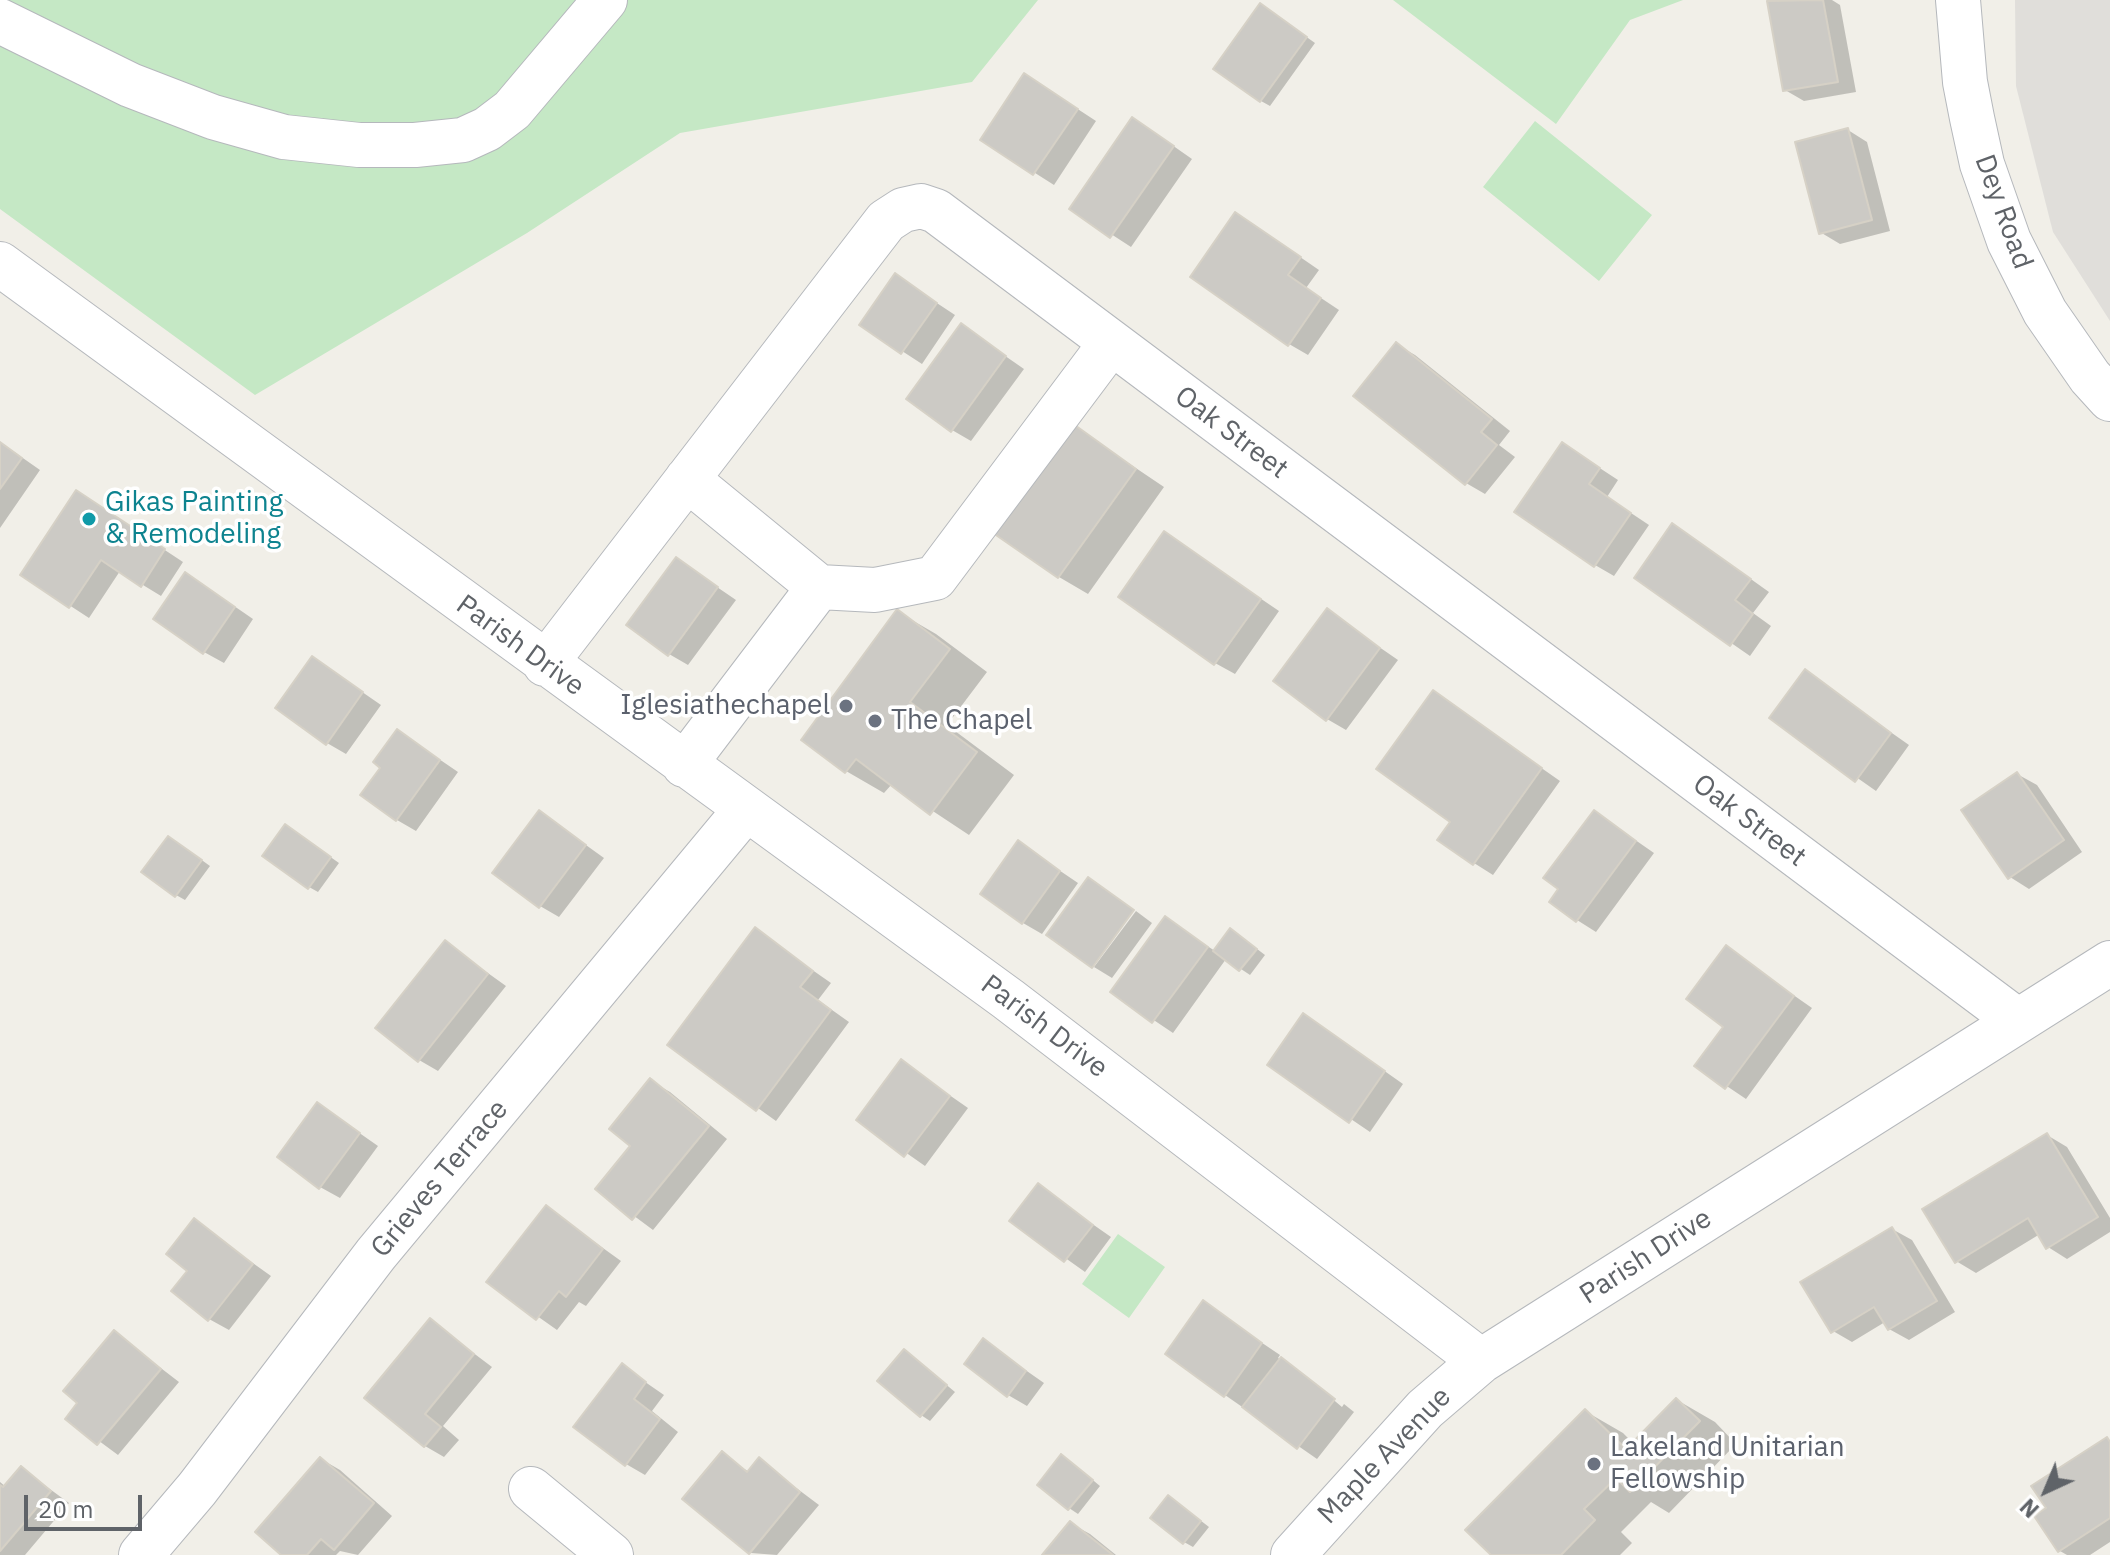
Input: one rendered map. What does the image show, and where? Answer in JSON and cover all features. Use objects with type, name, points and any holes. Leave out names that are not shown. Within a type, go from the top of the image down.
[{"type":"street","points":[[0,21],[130,85],[213,117],[284,137],[359,145],[415,145],[463,140],[487,129],[512,110],[605,0]]},
{"type":"street","name":"Dey Road","points":[[1958,0],[1970,106],[1982,164],[2009,241],[2045,312],[2090,377],[2110,399]]},
{"type":"street","name":"Oak Street","points":[[545,664],[886,221],[903,210],[921,206],[936,211],[2018,1021]]},
{"type":"street","name":"Parish Drive","points":[[1,267],[1008,999],[1481,1361],[2110,963]]},
{"type":"street","points":[[687,479],[819,587],[875,590],[935,578],[1111,343]]},
{"type":"street","points":[[684,765],[819,587]]},
{"type":"street","name":"Grieves Terrace","points":[[141,1555],[197,1489],[376,1254],[746,809]]},
{"type":"street","name":"Maple Avenue","points":[[1293,1555],[1425,1409],[1481,1361]]},
{"type":"street","points":[[531,1489],[611,1555]]},
{"type":"shaded area","points":[[2015,0],[2110,0],[2110,321],[2053,232],[2016,86]]},
{"type":"green space","points":[[0,0],[1038,0],[972,82],[680,133],[527,233],[255,395],[0,209]]},
{"type":"green space","points":[[1393,0],[1683,0],[1630,20],[1556,124]]},
{"type":"green space","points":[[1535,121],[1652,215],[1599,281],[1483,187]]},
{"type":"green space","points":[[1118,1234],[1165,1267],[1129,1318],[1082,1284]]},
{"type":"building","points":[[1823,0],[1838,82],[1783,91],[1767,1]]},
{"type":"building","points":[[1260,3],[1307,37],[1260,102],[1213,69]]},
{"type":"building","points":[[1024,73],[1078,109],[1033,175],[980,140]]},
{"type":"building","points":[[1132,117],[1174,146],[1110,238],[1069,209]]},
{"type":"building","points":[[1848,128],[1872,220],[1819,234],[1795,142]]},
{"type":"building","points":[[1235,212],[1301,257],[1288,275],[1321,298],[1288,346],[1190,277]]},
{"type":"building","points":[[895,273],[937,303],[901,354],[859,325]]},
{"type":"building","points":[[961,323],[1006,356],[951,432],[906,399]]},
{"type":"building","points":[[1396,342],[1492,419],[1481,432],[1497,445],[1465,485],[1353,396]]},
{"type":"building","points":[[1072,423],[1136,469],[1058,578],[993,533]]},
{"type":"building","points":[[0,442],[22,458],[0,489]]},
{"type":"building","points":[[1562,442],[1600,468],[1589,484],[1631,513],[1594,567],[1514,512]]},
{"type":"building","name":"Gikas Painting & Remodeling","points":[[76,490],[165,549],[141,587],[101,560],[69,608],[20,575]]},
{"type":"building","points":[[1672,523],[1751,579],[1735,600],[1753,614],[1730,646],[1634,578]]},
{"type":"building","points":[[1164,531],[1261,599],[1214,665],[1118,597]]},
{"type":"building","points":[[676,557],[718,587],[668,656],[626,625]]},
{"type":"building","points":[[185,572],[235,607],[203,654],[153,619]]},
{"type":"building","points":[[1327,608],[1380,648],[1326,721],[1273,681]]},
{"type":"building","name":"The Chapel","points":[[897,609],[950,649],[910,702],[977,752],[930,815],[856,759],[845,773],[801,740]]},
{"type":"building","points":[[312,656],[363,692],[326,745],[275,708]]},
{"type":"building","points":[[1805,669],[1891,733],[1855,782],[1769,718]]},
{"type":"building","points":[[1433,690],[1542,768],[1473,865],[1437,840],[1450,822],[1376,769]]},
{"type":"building","points":[[397,729],[440,760],[396,821],[360,795],[380,768],[373,762]]},
{"type":"building","points":[[2017,772],[2064,840],[2008,879],[1961,810]]},
{"type":"building","points":[[539,810],[586,845],[539,908],[492,873]]},
{"type":"building","points":[[1594,810],[1636,841],[1576,922],[1549,902],[1558,889],[1543,878]]},
{"type":"building","points":[[285,824],[331,857],[308,889],[262,856]]},
{"type":"building","points":[[168,836],[202,860],[175,897],[141,872]]},
{"type":"building","points":[[1018,840],[1060,871],[1022,924],[980,894]]},
{"type":"building","points":[[1088,877],[1134,910],[1092,968],[1046,935]]},
{"type":"building","points":[[1165,916],[1208,947],[1152,1023],[1110,992]]},
{"type":"building","points":[[755,927],[813,971],[800,987],[831,1010],[756,1111],[667,1045]]},
{"type":"building","points":[[1230,928],[1257,949],[1239,971],[1213,951]]},
{"type":"building","points":[[445,940],[488,974],[418,1062],[375,1028]]},
{"type":"building","points":[[1726,945],[1794,996],[1725,1089],[1694,1066],[1723,1027],[1686,999]]},
{"type":"building","points":[[1303,1013],[1385,1071],[1349,1123],[1267,1065]]},
{"type":"building","points":[[901,1059],[950,1096],[904,1157],[856,1120]]},
{"type":"building","points":[[650,1078],[709,1126],[632,1220],[595,1189],[630,1146],[609,1129]]},
{"type":"building","points":[[317,1102],[360,1133],[319,1189],[277,1157]]},
{"type":"building","points":[[2047,1133],[2098,1217],[2046,1249],[2028,1218],[1955,1263],[1922,1209]]},
{"type":"building","points":[[1038,1183],[1093,1225],[1064,1262],[1009,1221]]},
{"type":"building","points":[[546,1205],[603,1249],[566,1297],[559,1291],[536,1320],[486,1282]]},
{"type":"building","points":[[194,1218],[253,1264],[208,1321],[171,1291],[187,1271],[166,1254]]},
{"type":"building","points":[[1892,1227],[1937,1301],[1888,1330],[1874,1307],[1831,1333],[1800,1282]]},
{"type":"building","points":[[1203,1300],[1262,1343],[1224,1397],[1165,1354]]},
{"type":"building","points":[[430,1318],[474,1354],[425,1414],[441,1427],[424,1447],[364,1398]]},
{"type":"building","points":[[114,1330],[161,1369],[97,1445],[65,1419],[77,1403],[63,1391]]},
{"type":"building","points":[[983,1338],[1026,1371],[1007,1397],[964,1364]]},
{"type":"building","points":[[904,1349],[947,1385],[920,1417],[877,1381]]},
{"type":"building","points":[[1281,1357],[1335,1399],[1297,1449],[1242,1407]]},
{"type":"building","points":[[622,1363],[646,1382],[634,1399],[660,1419],[625,1466],[573,1427]]},
{"type":"building","name":"Lakeland Unitarian Fellowship","points":[[1676,1398],[1700,1421],[1630,1492],[1616,1478],[1584,1509],[1595,1520],[1561,1555],[1491,1555],[1465,1530],[1585,1409],[1626,1449]]},
{"type":"building","points":[[2107,1437],[2110,1442],[2110,1518],[2058,1552],[2034,1516],[2046,1508],[2031,1486]]},
{"type":"building","points":[[722,1451],[747,1472],[759,1457],[800,1492],[749,1554],[682,1499]]},
{"type":"building","points":[[1061,1454],[1093,1480],[1068,1510],[1037,1485]]},
{"type":"building","points":[[320,1457],[374,1503],[334,1550],[321,1539],[307,1555],[281,1555],[255,1532]]},
{"type":"building","points":[[21,1466],[51,1491],[0,1551],[0,1485],[3,1487]]},
{"type":"building","points":[[1168,1495],[1201,1521],[1183,1544],[1150,1518]]},
{"type":"building","points":[[1070,1521],[1113,1555],[1042,1555]]},
{"type":"place","name":"Gikas Painting & Remodeling","points":[[89,519]]},
{"type":"place","name":"Iglesiathechapel","points":[[846,706]]},
{"type":"place","name":"The Chapel","points":[[875,721]]},
{"type":"place","name":"Lakeland Unitarian Fellowship","points":[[1594,1464]]}]
